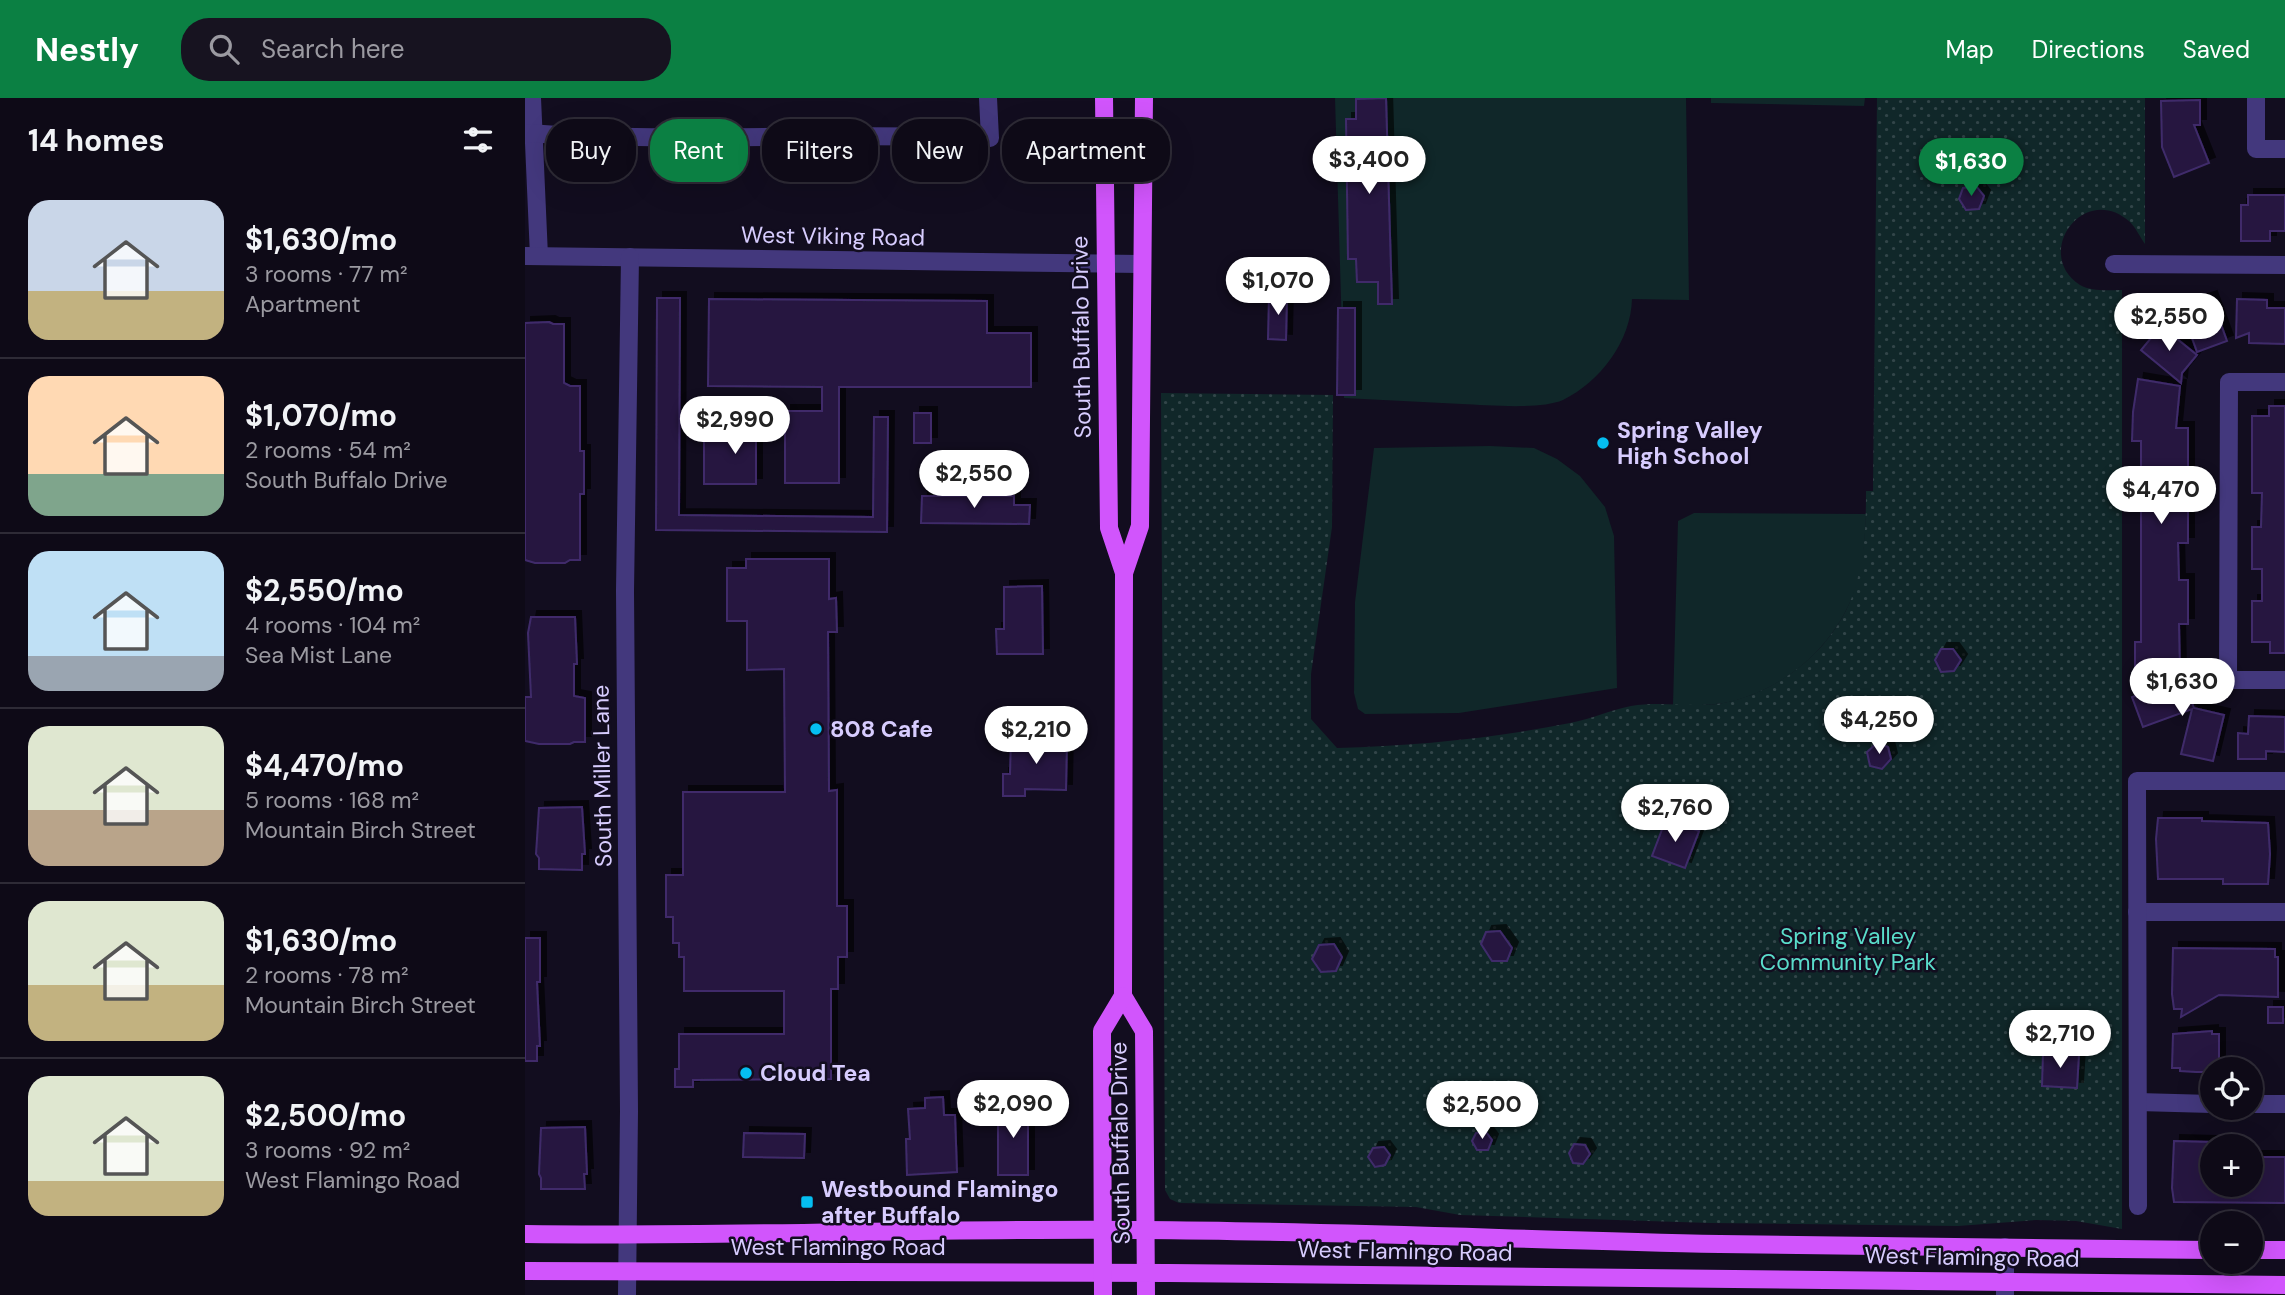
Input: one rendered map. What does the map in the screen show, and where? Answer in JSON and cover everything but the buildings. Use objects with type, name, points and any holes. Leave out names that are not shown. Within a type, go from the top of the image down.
[{"type":"main road","name":"South Buffalo Drive","points":[[1103,1295],[1102,1031],[1123,996],[1124,573],[1109,528],[1104,98]]},
{"type":"main road","name":"South Buffalo Drive","points":[[1124,573],[1140,526],[1144,98]]},
{"type":"main road","name":"South Buffalo Drive","points":[[1123,996],[1144,1031],[1146,1295]]},
{"type":"main road","name":"West Flamingo Road","points":[[525,1234],[627,1236],[868,1230],[1146,1230],[1418,1234],[1718,1244],[2200,1250]]},
{"type":"main road","points":[[2263,1250],[2285,1251]]},
{"type":"main road","name":"West Flamingo Road","points":[[525,1272],[1103,1272],[2005,1288],[2285,1285]]},
{"type":"street","points":[[532,98],[529,134],[532,256]]},
{"type":"street","points":[[529,134],[693,138],[990,138],[988,98]]},
{"type":"street","points":[[2256,98],[2256,149],[2285,149]]},
{"type":"street","name":"West Viking Road","points":[[532,256],[1141,264]]},
{"type":"street","name":"South Miller Lane","points":[[627,1295],[629,1098],[625,591],[631,257]]},
{"type":"street","points":[[2115,264],[2285,265]]},
{"type":"street","points":[[2285,382],[2229,382],[2228,680],[2285,680]]},
{"type":"street","points":[[2137,1206],[2137,780],[2285,781]]},
{"type":"street","points":[[2137,912],[2285,912]]},
{"type":"street","points":[[2137,1102],[2200,1104]]},
{"type":"street","points":[[2263,1104],[2285,1104]]},
{"type":"street","points":[[2005,1247],[2005,1288]]},
{"type":"green space","points":[[1335,98],[1686,98],[1689,300],[1632,299],[1626,330],[1611,358],[1589,383],[1563,400],[1553,403],[1499,406],[1344,398]]},
{"type":"green space","points":[[1711,98],[1865,98],[1864,106],[1711,103]]},
{"type":"green space","name":"Spring Valley Community Park","points":[[1877,98],[2145,98],[2145,244],[2130,222],[2113,212],[2096,210],[2081,216],[2070,226],[2063,241],[2061,256],[2066,272],[2080,285],[2095,290],[2122,290],[2122,1229],[2076,1221],[2036,1220],[1958,1226],[1710,1223],[1460,1215],[1416,1207],[1179,1203],[1170,1199],[1165,1190],[1161,393],[1333,395],[1332,527],[1311,674],[1311,719],[1337,748],[1484,737],[1570,723],[1643,704],[1720,704],[1753,694],[1793,672],[1826,641],[1850,602],[1860,570],[1865,537],[1866,491],[1873,491]]},
{"type":"green space","points":[[1374,448],[1534,448],[1557,459],[1580,476],[1605,507],[1614,536],[1617,688],[1459,713],[1365,714],[1358,709],[1354,693],[1355,602]]},
{"type":"green space","points":[[1694,513],[1866,514],[1864,549],[1857,584],[1849,605],[1825,642],[1793,672],[1754,694],[1733,701],[1673,705],[1678,521]]},
{"type":"place","name":"Spring Valley High School","points":[[1603,443]]},
{"type":"place","name":"808 Cafe","points":[[816,729]]},
{"type":"place","name":"Cloud Tea","points":[[746,1073]]},
{"type":"place","name":"Westbound Flamingo after Buffalo","points":[[807,1202]]}]
